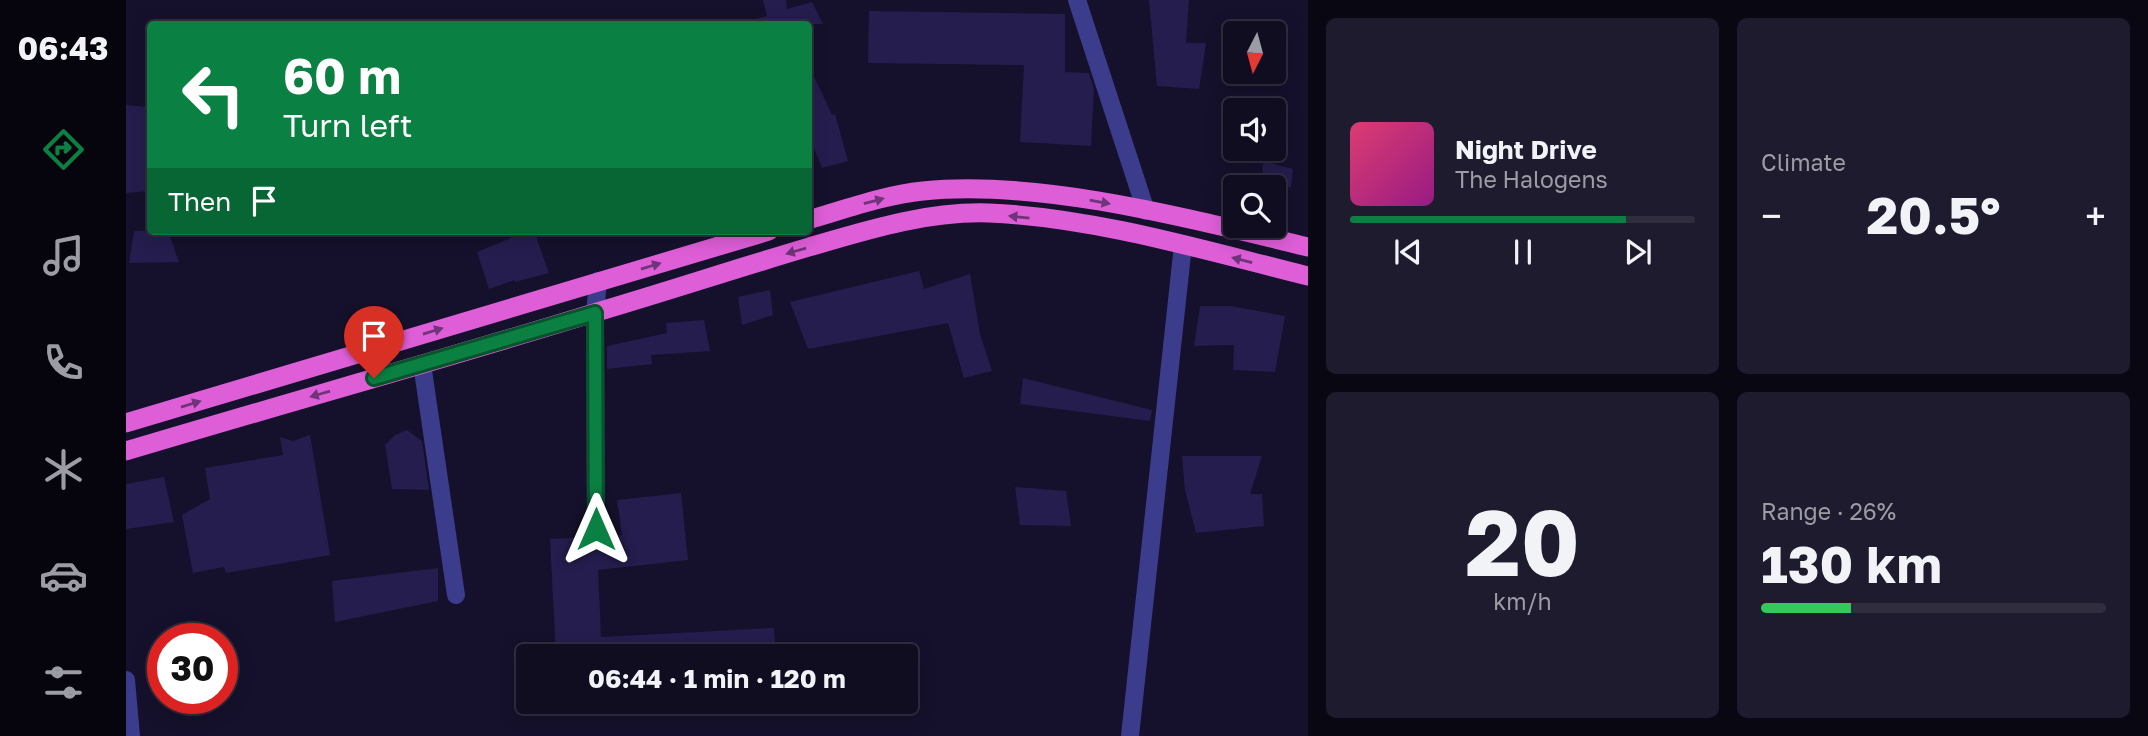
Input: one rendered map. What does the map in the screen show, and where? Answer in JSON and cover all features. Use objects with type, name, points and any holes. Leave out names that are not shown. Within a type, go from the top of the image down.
[{"type":"highway","points":[[812,219],[922,191],[973,189],[1044,194],[1146,211],[1308,247]]},
{"type":"highway","points":[[126,451],[868,230],[945,215],[989,214],[1060,221],[1126,232],[1308,276]]},
{"type":"highway","points":[[126,423],[755,235]]},
{"type":"street","points":[[1077,0],[1146,211]]},
{"type":"street","points":[[1130,736],[1183,245]]},
{"type":"street","points":[[596,529],[595,313],[598,281]]},
{"type":"street","points":[[422,364],[456,595]]},
{"type":"street","points":[[126,680],[131,736]]},
{"type":"building","points":[[763,0],[786,0],[787,9],[812,2],[823,24],[812,24],[812,21],[753,21],[767,16]]},
{"type":"building","points":[[1149,0],[1189,0],[1186,43],[1206,43],[1199,89],[1157,86]]},
{"type":"building","points":[[869,11],[1065,14],[1065,72],[1089,73],[1094,89],[1091,146],[1020,142],[1024,65],[868,63]]},
{"type":"building","points":[[812,72],[832,115],[835,114],[848,161],[822,168],[812,144]]},
{"type":"building","points":[[126,105],[147,107],[147,191],[126,193]]},
{"type":"building","points":[[1263,161],[1293,169],[1291,187],[1286,187],[1286,175],[1262,175]]},
{"type":"building","points":[[134,231],[147,231],[147,235],[169,235],[179,262],[129,263]]},
{"type":"building","points":[[511,235],[535,235],[549,273],[489,289],[477,252],[511,238]]},
{"type":"building","points":[[919,271],[924,289],[970,274],[980,334],[992,371],[964,378],[948,323],[808,349],[790,302]]},
{"type":"building","points":[[770,290],[773,315],[742,325],[738,297]]},
{"type":"building","points":[[1200,306],[1231,306],[1285,316],[1275,372],[1233,370],[1234,345],[1194,346]]},
{"type":"building","points":[[704,320],[710,351],[651,355],[652,364],[607,369],[607,346],[667,333],[666,323]]},
{"type":"building","points":[[1023,378],[1152,410],[1150,421],[1020,404]]},
{"type":"building","points":[[407,430],[422,441],[429,490],[392,489],[385,445],[395,435]]},
{"type":"building","points":[[310,435],[330,555],[226,573],[224,567],[193,573],[182,515],[210,499],[205,468],[283,455],[280,437],[293,441]]},
{"type":"building","points":[[1182,456],[1262,456],[1250,494],[1262,494],[1264,526],[1196,533],[1185,490]]},
{"type":"building","points":[[164,477],[174,522],[126,529],[126,484]]},
{"type":"building","points":[[1015,487],[1066,491],[1071,526],[1020,525]]},
{"type":"building","points":[[681,493],[688,560],[598,570],[601,637],[774,628],[775,644],[555,644],[550,539],[589,537],[597,540],[604,536],[622,535],[617,500]]},
{"type":"building","points":[[438,568],[438,601],[335,622],[332,581]]},
{"type":"route","points":[[374,378],[595,313],[596,529]]}]
